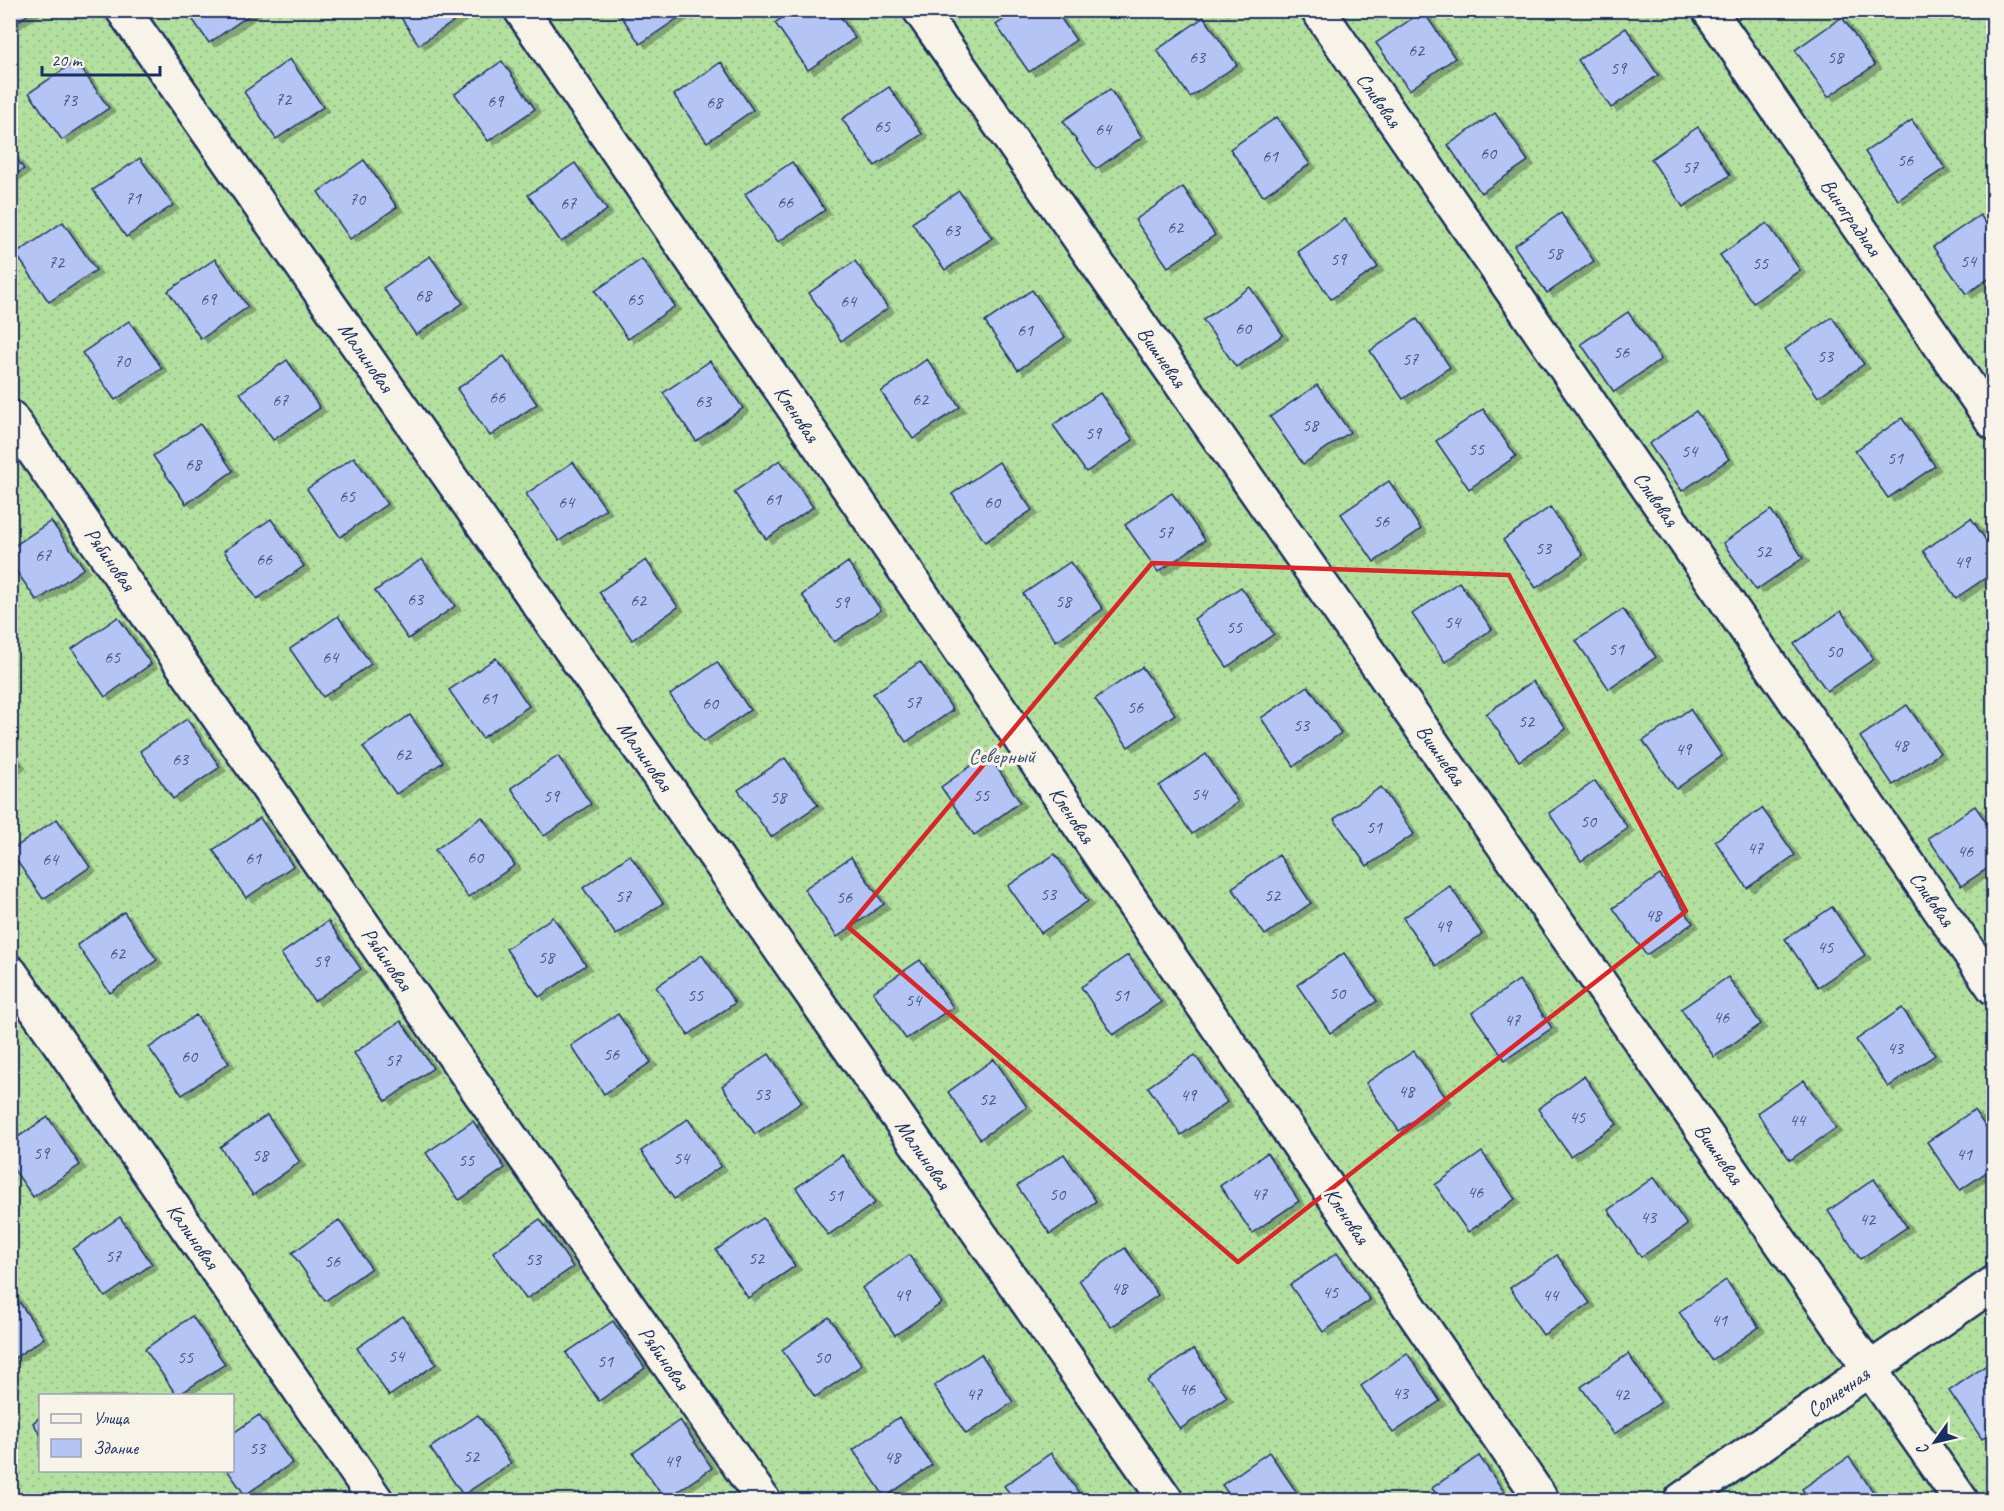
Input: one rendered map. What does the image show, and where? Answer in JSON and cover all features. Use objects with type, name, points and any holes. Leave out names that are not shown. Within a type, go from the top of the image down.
[{"type":"street","name":"Малиновая","points":[[123,10],[1166,1500]]},
{"type":"street","name":"Кленовая","points":[[521,10],[1542,1500]]},
{"type":"street","name":"Вишневая","points":[[920,10],[1961,1500]]},
{"type":"street","name":"Сливовая","points":[[1318,10],[1994,988]]},
{"type":"street","name":"Виноградная","points":[[1709,10],[1994,423]]},
{"type":"street","name":"Рябиновая","points":[[10,417],[763,1500]]},
{"type":"street","name":"Калиновая","points":[[10,972],[376,1500]]},
{"type":"street","name":"Солнечная","points":[[1682,1500],[1994,1283]]},
{"type":"highlighted area","points":[[1152,563],[1509,575],[1686,911],[1238,1262],[848,927]]},
{"type":"green space","name":"Северный","points":[[10,11],[1993,11],[1993,1500],[11,1500]]},
{"type":"building","points":[[10,10],[34,10],[10,27]]},
{"type":"building","points":[[186,10],[255,10],[255,11],[209,43]]},
{"type":"building","points":[[396,10],[465,10],[466,13],[419,45]]},
{"type":"building","points":[[617,10],[686,10],[687,12],[640,44]]},
{"type":"building","points":[[793,10],[836,10],[855,38],[808,70],[775,23]]},
{"type":"building","points":[[1017,10],[1055,10],[1076,40],[1029,72],[996,25]]},
{"type":"building","points":[[1423,11],[1455,58],[1409,90],[1376,43]]},
{"type":"building","points":[[1204,17],[1237,65],[1190,97],[1157,50]]},
{"type":"building","points":[[1842,17],[1875,65],[1828,97],[1795,50]]},
{"type":"building","points":[[1626,28],[1658,75],[1611,108],[1578,60]]},
{"type":"building","points":[[290,59],[323,107],[276,139],[244,92]]},
{"type":"building","points":[[76,61],[109,108],[62,140],[29,93]]},
{"type":"building","points":[[502,61],[535,109],[488,141],[455,94]]},
{"type":"building","points":[[721,62],[753,110],[707,142],[674,95]]},
{"type":"building","points":[[889,87],[922,134],[875,166],[842,119]]},
{"type":"building","points":[[1110,89],[1142,137],[1096,169],[1063,121]]},
{"type":"building","points":[[1495,113],[1528,161],[1481,193],[1448,145]]},
{"type":"building","points":[[1277,117],[1310,164],[1263,196],[1230,149]]},
{"type":"building","points":[[1912,120],[1945,168],[1898,200],[1865,152]]},
{"type":"building","points":[[1698,127],[1730,175],[1683,207],[1651,159]]},
{"type":"building","points":[[10,150],[24,169],[10,178]]},
{"type":"building","points":[[140,158],[173,205],[126,237],[93,190]]},
{"type":"building","points":[[364,160],[397,207],[350,239],[318,192]]},
{"type":"building","points":[[792,162],[825,210],[778,242],[745,194]]},
{"type":"building","points":[[575,163],[607,210],[561,242],[528,195]]},
{"type":"building","points":[[1183,187],[1215,235],[1168,267],[1135,220]]},
{"type":"building","points":[[959,191],[992,238],[945,270],[912,223]]},
{"type":"building","points":[[1561,213],[1594,261],[1547,293],[1514,246]]},
{"type":"building","points":[[1980,215],[1994,234],[1994,275],[1966,294],[1933,247]]},
{"type":"building","points":[[1345,219],[1378,267],[1331,299],[1298,252]]},
{"type":"building","points":[[63,222],[96,270],[49,302],[16,254]]},
{"type":"building","points":[[1767,223],[1800,270],[1753,303],[1720,255]]},
{"type":"building","points":[[430,256],[463,303],[416,335],[383,288]]},
{"type":"building","points":[[215,259],[248,307],[201,339],[168,291]]},
{"type":"building","points":[[642,259],[675,306],[628,339],[595,291]]},
{"type":"building","points":[[855,261],[888,308],[841,341],[809,293]]},
{"type":"building","points":[[1250,287],[1283,335],[1236,367],[1203,320]]},
{"type":"building","points":[[1032,290],[1065,337],[1018,370],[985,322]]},
{"type":"building","points":[[1628,312],[1661,359],[1614,392],[1581,344]]},
{"type":"building","points":[[1832,317],[1864,364],[1818,397],[1785,349]]},
{"type":"building","points":[[1417,319],[1450,367],[1403,399],[1370,351]]},
{"type":"building","points":[[129,321],[162,368],[115,400],[82,353]]},
{"type":"building","points":[[504,356],[537,404],[490,436],[457,389]]},
{"type":"building","points":[[927,359],[960,407],[913,439],[881,392]]},
{"type":"building","points":[[287,360],[320,408],[273,440],[240,393]]},
{"type":"building","points":[[710,361],[743,408],[696,441],[663,393]]},
{"type":"building","points":[[1317,385],[1350,432],[1303,464],[1270,417]]},
{"type":"building","points":[[1100,393],[1133,440],[1086,472],[1053,425]]},
{"type":"building","points":[[1483,409],[1516,456],[1469,489],[1436,441]]},
{"type":"building","points":[[1696,411],[1729,459],[1682,491],[1649,444]]},
{"type":"building","points":[[1902,418],[1935,466],[1888,498],[1855,451]]},
{"type":"building","points":[[200,424],[233,471],[186,504],[153,456]]},
{"type":"building","points":[[354,457],[387,504],[340,537],[307,489]]},
{"type":"building","points":[[780,460],[813,507],[766,539],[734,492]]},
{"type":"building","points":[[573,462],[606,509],[559,541],[526,494]]},
{"type":"building","points":[[999,462],[1032,510],[985,542],[952,494]]},
{"type":"building","points":[[1389,481],[1421,529],[1374,562],[1341,514]]},
{"type":"building","points":[[1172,493],[1205,540],[1158,572],[1125,525]]},
{"type":"building","points":[[1550,507],[1583,555],[1536,588],[1503,540]]},
{"type":"building","points":[[1771,510],[1803,558],[1756,590],[1723,543]]},
{"type":"building","points":[[1971,518],[1994,552],[1994,572],[1956,598],[1923,551]]},
{"type":"building","points":[[271,519],[304,566],[257,599],[224,551]]},
{"type":"building","points":[[51,521],[84,568],[37,601],[10,562],[10,549]]},
{"type":"building","points":[[422,559],[455,606],[408,639],[375,591]]},
{"type":"building","points":[[646,560],[678,607],[632,640],[599,592]]},
{"type":"building","points":[[848,562],[881,610],[834,642],[802,595]]},
{"type":"building","points":[[1070,562],[1103,609],[1056,641],[1023,594]]},
{"type":"building","points":[[1459,582],[1492,629],[1445,662],[1412,614]]},
{"type":"building","points":[[1241,587],[1274,634],[1227,667],[1194,619]]},
{"type":"building","points":[[1623,609],[1656,657],[1609,689],[1576,641]]},
{"type":"building","points":[[1841,611],[1874,659],[1827,691],[1794,644]]},
{"type":"building","points":[[338,616],[371,664],[323,697],[290,649]]},
{"type":"building","points":[[118,617],[151,664],[105,697],[72,649]]},
{"type":"building","points":[[496,658],[529,706],[482,738],[449,690]]},
{"type":"building","points":[[717,662],[750,710],[703,742],[670,695]]},
{"type":"building","points":[[920,662],[953,710],[906,742],[873,694]]},
{"type":"building","points":[[1142,667],[1175,714],[1128,747],[1095,699]]},
{"type":"building","points":[[1533,681],[1566,729],[1519,761],[1486,714]]},
{"type":"building","points":[[1308,686],[1341,733],[1294,766],[1261,718]]},
{"type":"building","points":[[1907,705],[1940,753],[1893,785],[1860,737]]},
{"type":"building","points":[[1690,709],[1722,756],[1676,789],[1643,741]]},
{"type":"building","points":[[410,715],[443,762],[396,794],[363,747]]},
{"type":"building","points":[[187,719],[220,767],[173,799],[140,751]]},
{"type":"building","points":[[10,750],[20,764],[10,771]]},
{"type":"building","points":[[988,754],[1020,802],[974,835],[941,787]]},
{"type":"building","points":[[1206,754],[1238,802],[1192,834],[1159,786]]},
{"type":"building","points":[[558,756],[591,804],[544,836],[511,788]]},
{"type":"building","points":[[785,758],[818,805],[771,837],[738,790]]},
{"type":"building","points":[[1595,781],[1628,828],[1581,861],[1549,813]]},
{"type":"building","points":[[1381,787],[1414,834],[1367,866],[1334,819]]},
{"type":"building","points":[[1975,806],[1994,833],[1994,864],[1961,886],[1928,838]]},
{"type":"building","points":[[1762,808],[1795,855],[1747,888],[1715,841]]},
{"type":"building","points":[[482,817],[515,865],[468,897],[435,850]]},
{"type":"building","points":[[260,818],[293,866],[246,898],[213,850]]},
{"type":"building","points":[[57,819],[90,867],[43,899],[10,851]]},
{"type":"building","points":[[1055,854],[1088,901],[1041,933],[1008,886]]},
{"type":"building","points":[[630,855],[663,903],[616,935],[583,888]]},
{"type":"building","points":[[1279,855],[1311,903],[1265,935],[1232,888]]},
{"type":"building","points":[[851,857],[884,904],[837,937],[804,889]]},
{"type":"building","points":[[1660,875],[1693,923],[1646,955],[1613,908]]},
{"type":"building","points":[[1450,886],[1482,934],[1436,966],[1403,918]]},
{"type":"building","points":[[1832,907],[1865,955],[1818,987],[1785,939]]},
{"type":"building","points":[[124,912],[157,960],[110,993],[77,945]]},
{"type":"building","points":[[553,917],[586,965],[539,997],[506,949]]},
{"type":"building","points":[[328,921],[361,969],[314,1001],[281,954]]},
{"type":"building","points":[[1344,953],[1377,1001],[1330,1033],[1297,985]]},
{"type":"building","points":[[702,955],[735,1003],[688,1035],[656,987]]},
{"type":"building","points":[[1128,955],[1161,1002],[1113,1035],[1081,987]]},
{"type":"building","points":[[920,960],[953,1007],[906,1039],[873,992]]},
{"type":"building","points":[[1728,977],[1761,1024],[1714,1057],[1681,1009]]},
{"type":"building","points":[[1519,980],[1552,1028],[1505,1060],[1472,1013]]},
{"type":"building","points":[[1902,1008],[1935,1055],[1888,1087],[1856,1040]]},
{"type":"building","points":[[618,1014],[651,1062],[604,1094],[571,1046]]},
{"type":"building","points":[[196,1015],[229,1063],[182,1095],[149,1048]]},
{"type":"building","points":[[401,1021],[433,1068],[386,1101],[354,1053]]},
{"type":"building","points":[[1414,1051],[1446,1098],[1399,1131],[1366,1083]]},
{"type":"building","points":[[769,1054],[802,1102],[755,1134],[722,1086]]},
{"type":"building","points":[[1195,1055],[1227,1102],[1181,1135],[1148,1087]]},
{"type":"building","points":[[994,1059],[1027,1107],[980,1139],[948,1092]]},
{"type":"building","points":[[1584,1076],[1617,1124],[1570,1156],[1538,1109]]},
{"type":"building","points":[[1804,1080],[1836,1128],[1790,1160],[1757,1113]]},
{"type":"building","points":[[1974,1110],[1994,1139],[1994,1167],[1960,1190],[1927,1142]]},
{"type":"building","points":[[267,1115],[300,1162],[253,1195],[220,1147]]},
{"type":"building","points":[[48,1117],[80,1165],[33,1197],[10,1164],[10,1142]]},
{"type":"building","points":[[688,1119],[721,1166],[674,1199],[641,1151]]},
{"type":"building","points":[[473,1121],[505,1168],[459,1200],[426,1153]]},
{"type":"building","points":[[1482,1152],[1515,1199],[1468,1232],[1435,1185]]},
{"type":"building","points":[[1267,1153],[1299,1201],[1252,1233],[1220,1186]]},
{"type":"building","points":[[1064,1154],[1096,1201],[1050,1234],[1017,1186]]},
{"type":"building","points":[[842,1155],[875,1203],[828,1235],[796,1188]]},
{"type":"building","points":[[1654,1177],[1687,1225],[1641,1257],[1608,1210]]},
{"type":"building","points":[[1874,1179],[1907,1227],[1860,1259],[1828,1211]]},
{"type":"building","points":[[120,1217],[152,1264],[105,1297],[73,1249]]},
{"type":"building","points":[[763,1218],[795,1266],[748,1298],[716,1250]]},
{"type":"building","points":[[540,1219],[573,1267],[526,1299],[493,1252]]},
{"type":"building","points":[[339,1220],[371,1268],[325,1301],[292,1253]]},
{"type":"building","points":[[1125,1248],[1158,1295],[1111,1327],[1079,1280]]},
{"type":"building","points":[[1337,1253],[1370,1300],[1323,1332],[1290,1285]]},
{"type":"building","points":[[909,1255],[942,1303],[895,1335],[862,1288]]},
{"type":"building","points":[[1557,1255],[1590,1303],[1543,1335],[1510,1288]]},
{"type":"building","points":[[1726,1280],[1759,1327],[1712,1360],[1679,1312]]},
{"type":"building","points":[[10,1291],[44,1338],[10,1361]]},
{"type":"building","points":[[192,1316],[225,1364],[180,1394],[176,1394],[145,1349]]},
{"type":"building","points":[[403,1316],[436,1364],[389,1396],[357,1348]]},
{"type":"building","points":[[829,1317],[862,1365],[815,1397],[782,1350]]},
{"type":"building","points":[[613,1321],[645,1368],[599,1401],[566,1353]]},
{"type":"building","points":[[1194,1349],[1227,1397],[1180,1429],[1147,1381]]},
{"type":"building","points":[[1407,1353],[1440,1401],[1393,1433],[1361,1386]]},
{"type":"building","points":[[981,1354],[1013,1402],[966,1434],[934,1386]]},
{"type":"building","points":[[1628,1354],[1661,1402],[1614,1434],[1581,1387]]},
{"type":"building","points":[[1994,1360],[1994,1431],[1982,1439],[1949,1391]]},
{"type":"building","points":[[259,1415],[292,1463],[245,1495],[228,1472],[234,1472],[234,1433]]},
{"type":"building","points":[[478,1415],[511,1463],[463,1495],[430,1448]]},
{"type":"building","points":[[899,1417],[932,1465],[885,1497],[853,1450]]},
{"type":"building","points":[[39,1418],[39,1432],[33,1423]]},
{"type":"building","points":[[680,1420],[712,1468],[665,1500],[633,1453]]},
{"type":"building","points":[[1269,1452],[1302,1500],[1233,1500],[1222,1485]]},
{"type":"building","points":[[1051,1453],[1084,1500],[1015,1500],[1004,1486]]},
{"type":"building","points":[[1479,1456],[1510,1500],[1440,1500],[1432,1488]]},
{"type":"building","points":[[1849,1457],[1879,1500],[1810,1500],[1802,1489]]},
{"type":"building","points":[[150,1495],[154,1500],[142,1500]]}]
